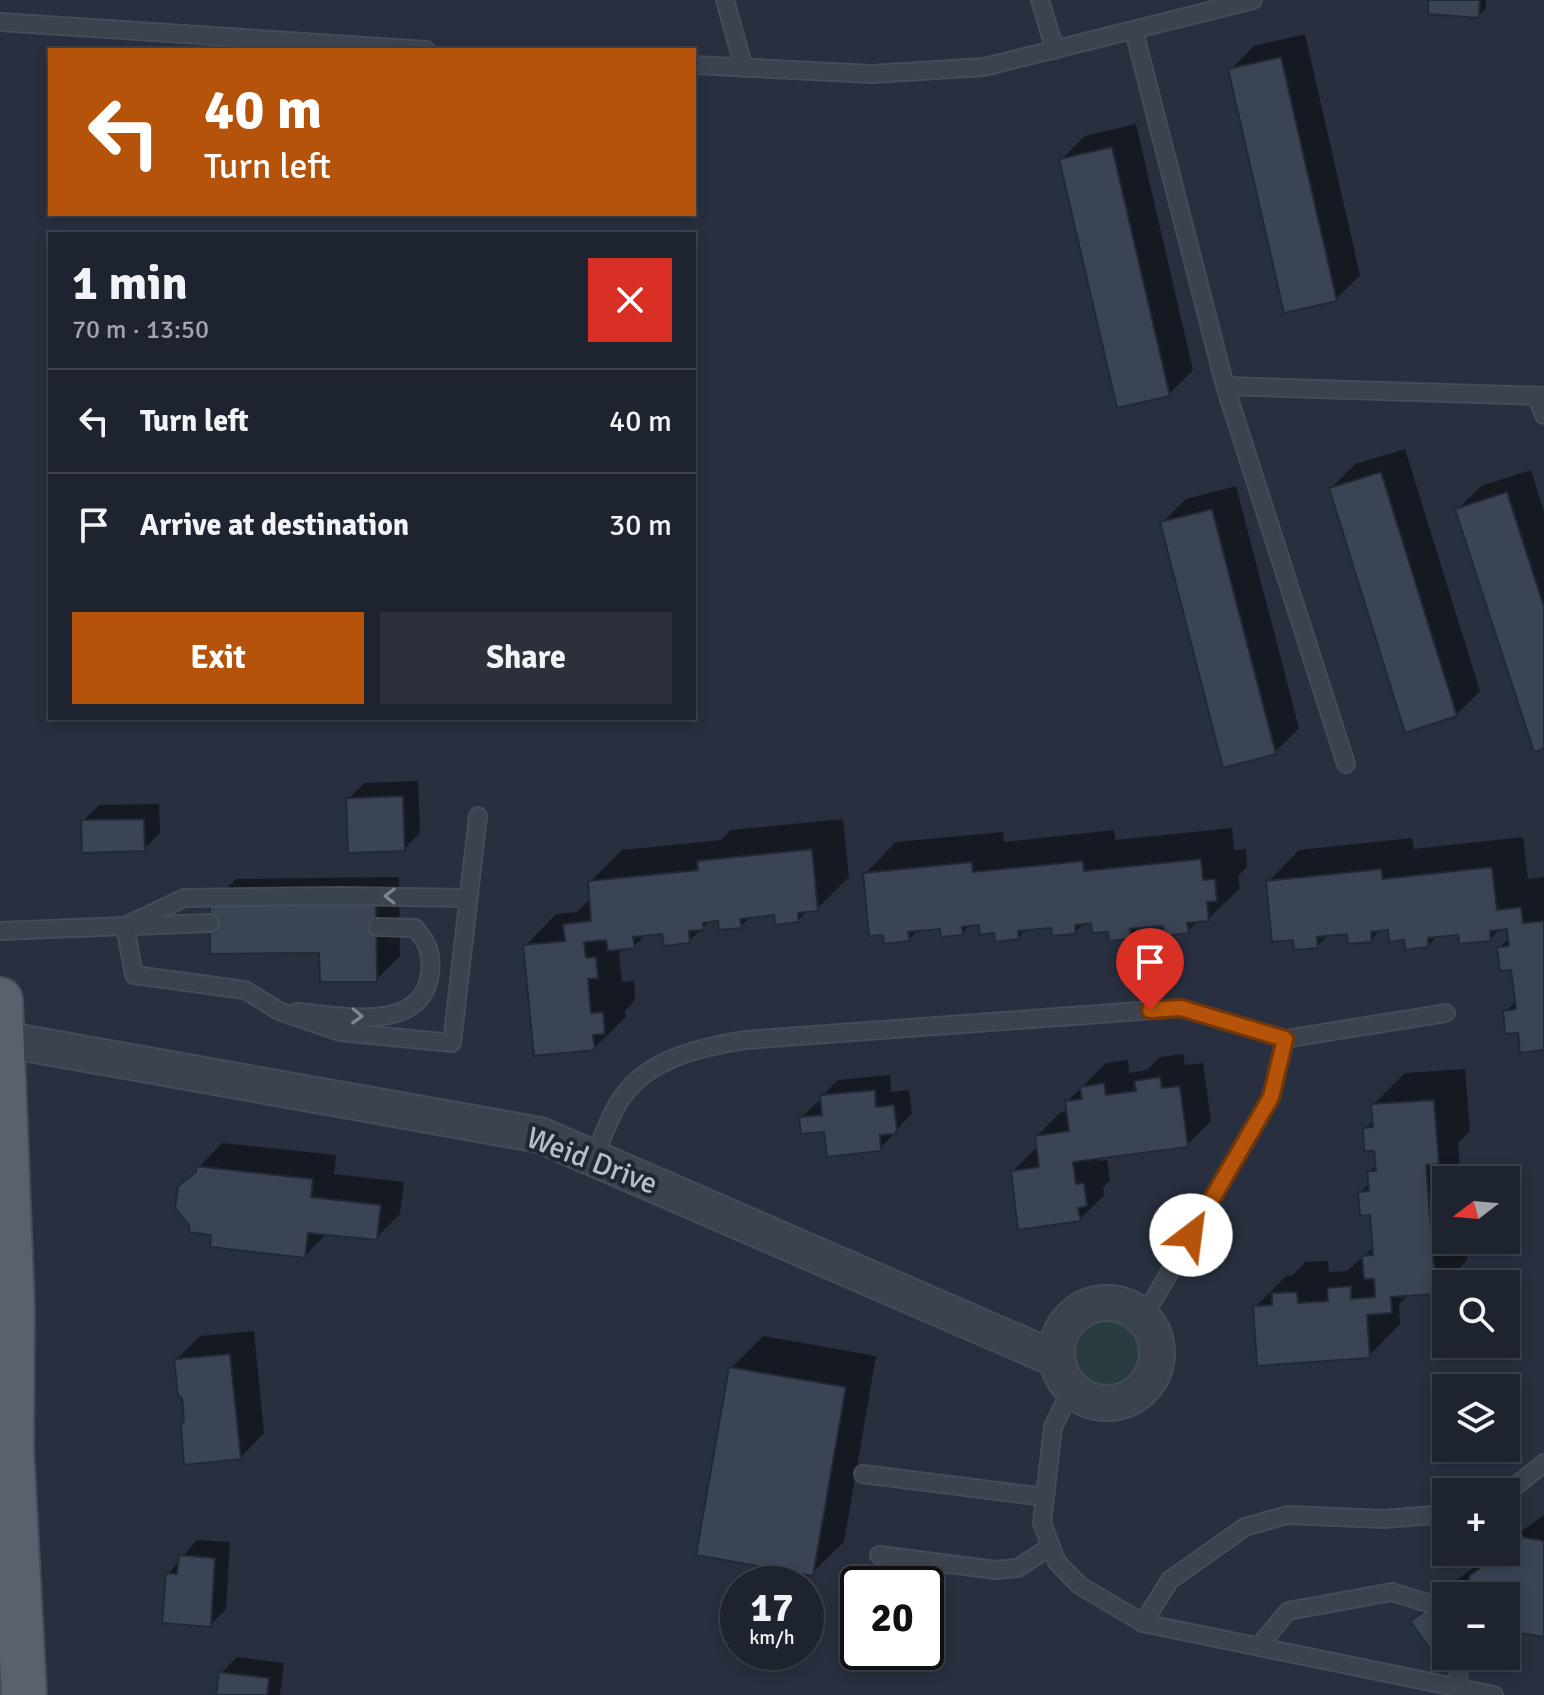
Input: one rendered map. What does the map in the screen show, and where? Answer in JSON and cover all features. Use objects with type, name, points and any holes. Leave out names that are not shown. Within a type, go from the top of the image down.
[{"type":"main road","points":[[1,1019],[12,1309],[8,1536],[24,1695]]},
{"type":"street","name":"Weid Drive","points":[[1,1019],[540,1135],[1065,1374],[1084,1397],[1099,1402],[1130,1398],[1152,1376],[1157,1361],[1157,1345],[1152,1330],[1143,1318]]},
{"type":"street","points":[[1065,1374],[1058,1344],[1063,1329],[1072,1317],[1100,1303],[1115,1303],[1131,1308],[1143,1318]]},
{"type":"lane","points":[[725,0],[744,68]]},
{"type":"lane","points":[[1040,0],[1055,50]]},
{"type":"lane","points":[[696,65],[872,74],[984,67],[1253,0]]},
{"type":"lane","points":[[0,22],[396,48]]},
{"type":"lane","points":[[1134,31],[1225,386],[1346,764]]},
{"type":"lane","points":[[1225,386],[1540,396],[1544,415]]},
{"type":"lane","points":[[125,926],[134,975],[245,990],[279,1011],[340,1032],[452,1043],[478,816]]},
{"type":"lane","points":[[125,926],[184,898],[468,898]]},
{"type":"lane","points":[[0,931],[210,923]]},
{"type":"lane","points":[[279,1011],[380,1017],[397,1014],[415,1005],[428,986],[431,966],[429,944],[415,928],[377,927]]},
{"type":"lane","points":[[594,1158],[622,1097],[640,1077],[661,1064],[708,1046],[1181,1008],[1285,1039],[1446,1013]]},
{"type":"lane","points":[[1143,1318],[1271,1097],[1285,1039]]},
{"type":"lane","points":[[1065,1374],[1053,1427],[1042,1523],[1057,1562],[1079,1585],[1143,1623],[1494,1695]]},
{"type":"lane","points":[[1520,1482],[1544,1463]]},
{"type":"lane","points":[[863,1474],[1045,1497]]},
{"type":"lane","points":[[1143,1623],[1170,1580],[1245,1527],[1287,1515],[1384,1519],[1432,1515]]},
{"type":"lane","points":[[879,1555],[996,1570],[1018,1568],[1051,1546]]},
{"type":"lane","points":[[1260,1645],[1288,1611],[1392,1592],[1432,1604]]},
{"type":"lane","points":[[1458,1688],[1459,1670]]},
{"type":"green space","points":[[1109,1318],[1133,1328],[1143,1352],[1133,1376],[1109,1386],[1085,1376],[1075,1352],[1085,1328]]},
{"type":"building","points":[[1428,0],[1480,0],[1479,18],[1428,14]]},
{"type":"building","points":[[1281,57],[1337,301],[1284,313],[1228,69]]},
{"type":"building","points":[[1112,147],[1170,396],[1117,408],[1059,159]]},
{"type":"building","points":[[1381,472],[1457,716],[1405,733],[1329,488]]},
{"type":"building","points":[[1507,492],[1544,607],[1544,749],[1534,752],[1455,509]]},
{"type":"building","points":[[1212,509],[1276,754],[1223,768],[1160,522]]},
{"type":"building","points":[[403,796],[405,851],[348,853],[346,798]]},
{"type":"building","points":[[144,819],[145,851],[82,853],[81,820]]},
{"type":"building","points":[[812,849],[818,911],[798,913],[799,922],[775,925],[774,915],[740,919],[742,928],[719,930],[718,921],[703,923],[704,930],[689,931],[690,943],[664,946],[662,934],[633,937],[635,948],[608,951],[606,940],[584,942],[586,958],[596,957],[598,978],[588,979],[591,1013],[603,1012],[605,1034],[593,1035],[595,1050],[534,1056],[523,945],[565,941],[563,924],[591,921],[588,881],[698,870],[697,861]]},
{"type":"building","points":[[1201,859],[1203,880],[1215,879],[1217,901],[1207,902],[1209,921],[1187,923],[1189,933],[1164,936],[1163,926],[1130,929],[1131,939],[1109,941],[1108,932],[1092,933],[1091,923],[1075,925],[1076,934],[1052,936],[1051,928],[1018,931],[1019,939],[995,942],[994,933],[980,935],[979,925],[962,927],[963,935],[941,937],[940,929],[908,932],[910,941],[884,944],[883,935],[869,936],[863,873],[972,862],[973,872],[1083,861],[1084,871]]},
{"type":"building","points":[[1492,867],[1497,910],[1521,907],[1523,923],[1544,921],[1544,1050],[1520,1053],[1518,1033],[1505,1034],[1503,1011],[1516,1009],[1511,970],[1500,971],[1497,947],[1509,946],[1507,929],[1490,931],[1491,941],[1459,944],[1458,935],[1428,938],[1428,947],[1405,950],[1404,940],[1389,942],[1388,930],[1371,932],[1372,942],[1348,944],[1347,934],[1317,937],[1318,948],[1294,950],[1293,940],[1272,942],[1266,881],[1381,869],[1383,879]]},
{"type":"building","points":[[376,900],[377,982],[320,982],[319,953],[210,954],[210,902]]},
{"type":"building","points":[[1160,1077],[1162,1088],[1180,1086],[1188,1147],[1073,1162],[1076,1184],[1084,1183],[1087,1206],[1078,1208],[1081,1221],[1018,1230],[1011,1171],[1039,1167],[1035,1136],[1069,1131],[1065,1101],[1082,1099],[1080,1087],[1104,1083],[1106,1095],[1136,1091],[1134,1081]]},
{"type":"building","points":[[875,1090],[876,1107],[894,1105],[897,1130],[895,1134],[880,1135],[881,1151],[827,1157],[824,1132],[801,1134],[799,1117],[822,1115],[820,1095]]},
{"type":"building","points":[[1434,1100],[1439,1164],[1426,1165],[1434,1270],[1432,1294],[1391,1297],[1392,1313],[1367,1315],[1370,1358],[1257,1366],[1253,1306],[1272,1305],[1272,1293],[1297,1292],[1298,1303],[1328,1301],[1327,1288],[1351,1286],[1351,1299],[1375,1297],[1374,1279],[1364,1279],[1362,1256],[1373,1255],[1370,1215],[1360,1216],[1358,1192],[1369,1191],[1367,1171],[1376,1171],[1374,1151],[1364,1151],[1363,1128],[1373,1127],[1371,1104]]},
{"type":"building","points":[[196,1166],[313,1179],[311,1197],[381,1205],[377,1240],[308,1233],[305,1258],[210,1247],[211,1235],[189,1232],[189,1225],[175,1208],[178,1186],[196,1172]]},
{"type":"building","points":[[230,1354],[241,1459],[184,1465],[182,1398],[178,1395],[174,1359]]},
{"type":"building","points":[[729,1367],[846,1387],[815,1566],[757,1566],[696,1555]]},
{"type":"building","points":[[1520,1539],[1544,1541],[1544,1637],[1520,1633],[1520,1582],[1466,1582],[1483,1566],[1520,1566]]},
{"type":"building","points":[[179,1555],[215,1558],[211,1627],[162,1623],[166,1573],[177,1574]]},
{"type":"building","points":[[1432,1606],[1432,1652],[1410,1621]]},
{"type":"building","points":[[219,1672],[269,1678],[267,1695],[216,1695]]},
{"type":"route","points":[[1150,1010],[1181,1008],[1285,1039],[1271,1097],[1191,1235]]}]
